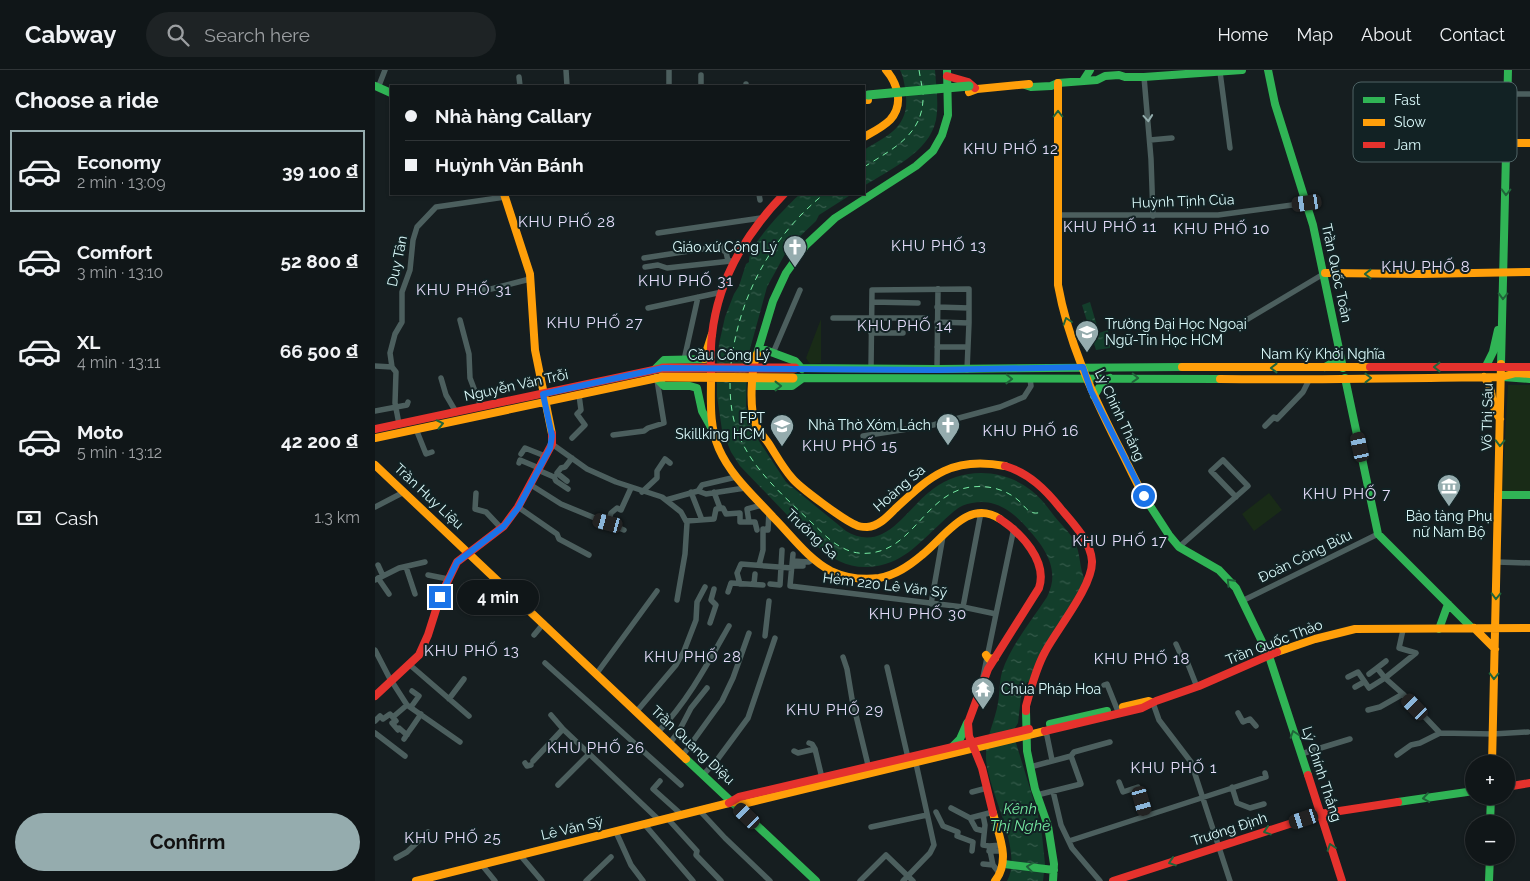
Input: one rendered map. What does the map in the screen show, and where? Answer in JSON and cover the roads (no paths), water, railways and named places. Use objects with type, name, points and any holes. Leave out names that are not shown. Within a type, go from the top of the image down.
[{"type":"main road","points":[[865,136],[889,121],[896,110],[895,83],[886,70]]},
{"type":"main road","points":[[1083,81],[1089,70]]},
{"type":"main road","points":[[866,98],[1025,85],[1031,87],[1051,86],[1058,83],[1097,80],[1105,82],[1120,81],[1125,78],[1149,75],[1242,70]]},
{"type":"main road","name":"Trần Quốc Toản","points":[[1268,70],[1276,109],[1307,203],[1325,273],[1343,368]]},
{"type":"main road","points":[[947,73],[969,82],[973,89]]},
{"type":"main road","name":"Hoàng Sa","points":[[947,73],[948,119],[936,146],[918,164],[841,213],[806,245],[789,268],[771,308],[753,364],[752,410],[755,421],[790,477],[802,489],[853,524],[868,527],[880,523],[924,482],[945,470],[968,463],[985,462],[1007,466],[1033,479],[1049,494],[1081,532],[1090,551],[1091,574],[1083,591],[1049,645],[1040,663],[1027,701],[1022,736],[1037,795],[1044,810],[1048,826],[1053,881]]},
{"type":"main road","name":"Lý Chính Thắng","points":[[1058,83],[1058,274],[1061,302],[1086,378],[1150,506],[1179,547],[1219,570],[1236,588],[1269,656],[1342,881]]},
{"type":"main road","points":[[376,89],[390,93]]},
{"type":"main road","points":[[1517,143],[1530,143]]},
{"type":"main road","name":"Võ Thị Sáu","points":[[1492,755],[1507,162]]},
{"type":"main road","name":"Trường Sa","points":[[782,195],[761,218],[731,261],[712,334],[708,359],[712,428],[721,452],[736,477],[814,558],[828,569],[846,576],[863,579],[883,577],[900,572],[964,517],[981,512]]},
{"type":"main road","points":[[375,696],[410,665],[424,646],[438,602],[457,562],[501,528],[518,508],[552,444],[535,350],[530,274],[504,196]]},
{"type":"main road","points":[[1325,273],[1530,272]]},
{"type":"main road","points":[[1486,366],[1491,359],[1499,326],[1503,321]]},
{"type":"main road","points":[[759,348],[795,361],[799,368]]},
{"type":"main road","points":[[1322,368],[1334,362],[1339,350]]},
{"type":"main road","points":[[708,359],[663,361],[659,373],[664,386],[690,386],[697,388],[702,411],[712,428]]},
{"type":"main road","name":"Nam Kỳ Khởi Nghĩa","points":[[793,378],[967,374],[1083,367],[1530,367]]},
{"type":"main road","name":"Nam Kỳ Khởi Nghĩa","points":[[799,368],[937,370],[1030,379],[1309,380],[1484,377],[1530,379]]},
{"type":"main road","name":"Cầu Công Lý","points":[[659,373],[799,368]]},
{"type":"main road","points":[[820,378],[823,368]]},
{"type":"main road","name":"Nguyễn Văn Trỗi","points":[[376,436],[416,429],[543,398],[659,373]]},
{"type":"main road","name":"Nguyễn Văn Trỗi","points":[[376,436],[399,424],[481,407],[579,394],[659,373]]},
{"type":"main road","name":"Cầu Công Lý","points":[[659,373],[793,378]]},
{"type":"main road","name":"Nam Kỳ Khởi Nghĩa","points":[[1501,377],[1516,373],[1530,374]]},
{"type":"main road","points":[[1484,377],[1490,384],[1493,410],[1500,419]]},
{"type":"main road","points":[[752,386],[790,386],[803,378]]},
{"type":"main road","points":[[1094,396],[1102,383],[1110,378]]},
{"type":"main road","name":"Trần Quốc Toản","points":[[1345,378],[1378,534]]},
{"type":"main road","name":"Trần Huy Liệu","points":[[377,469],[470,553],[551,630]]},
{"type":"main road","points":[[1499,495],[1530,494]]},
{"type":"main road","points":[[951,748],[960,739],[969,719],[990,656],[1036,594],[1042,579],[1039,561],[1014,528],[997,516],[981,512]]},
{"type":"main road","points":[[1378,534],[1495,649]]},
{"type":"main road","points":[[1439,629],[1448,604]]},
{"type":"main road","name":"Trần Quốc Thảo","points":[[1022,736],[1142,708],[1269,656],[1321,637],[1341,632],[1355,630],[1530,628]]},
{"type":"main road","name":"Trần Quang Diệu","points":[[551,630],[815,881]]},
{"type":"main road","name":"Trần Quốc Thảo","points":[[1022,736],[1117,709],[1149,701],[1153,702]]},
{"type":"main road","points":[[969,719],[968,730],[977,744],[993,812],[1008,864]]},
{"type":"main road","points":[[977,744],[1022,736]]},
{"type":"main road","name":"Lê Văn Sỹ","points":[[912,759],[951,748],[977,744]]},
{"type":"main road","name":"Lê Văn Sỹ","points":[[733,802],[743,804],[869,770],[977,744]]},
{"type":"main road","name":"Lê Văn Sỹ","points":[[421,880],[452,877],[482,865],[700,811],[733,802],[739,797],[822,778],[869,770]]},
{"type":"main road","points":[[1515,785],[1530,783]]},
{"type":"main road","name":"Trương Định","points":[[1113,881],[1320,814],[1465,792]]},
{"type":"main road","points":[[1008,864],[1051,870]]},
{"type":"main road","points":[[998,878],[1008,864]]},
{"type":"main road","points":[[1489,865],[1489,881]]},
{"type":"street","points":[[376,89],[385,70]]},
{"type":"street","points":[[566,70],[567,85]]},
{"type":"street","points":[[669,70],[669,85]]},
{"type":"street","points":[[1220,72],[1230,148]]},
{"type":"street","points":[[701,75],[701,85]]},
{"type":"street","points":[[1149,75],[1149,140],[1153,216]]},
{"type":"street","points":[[519,77],[520,85]]},
{"type":"street","points":[[1517,94],[1530,94]]},
{"type":"street","points":[[1149,140],[1172,138]]},
{"type":"street","name":"Duy Tân","points":[[399,424],[395,407],[396,372],[392,366],[390,353],[395,334],[402,322],[402,292],[410,270],[413,240],[417,227],[436,207],[504,196]]},
{"type":"street","name":"Huỳnh Tịnh Của","points":[[1059,215],[1217,216],[1307,203]]},
{"type":"street","points":[[658,233],[761,218]]},
{"type":"street","points":[[644,258],[722,246],[731,261],[667,268],[658,265],[645,267]]},
{"type":"street","points":[[1248,319],[1325,273]]},
{"type":"street","points":[[470,290],[491,289],[530,279]]},
{"type":"street","points":[[937,370],[938,289]]},
{"type":"street","points":[[871,368],[872,290],[969,289],[967,374]]},
{"type":"street","points":[[773,353],[800,290]]},
{"type":"street","points":[[647,308],[722,292]]},
{"type":"street","points":[[684,360],[698,297]]},
{"type":"street","points":[[872,302],[918,303]]},
{"type":"street","points":[[937,307],[969,308]]},
{"type":"street","points":[[833,318],[925,318]]},
{"type":"street","points":[[460,320],[469,354],[469,378],[481,407]]},
{"type":"street","points":[[937,322],[969,322]]},
{"type":"street","points":[[871,333],[903,333]]},
{"type":"street","points":[[937,348],[967,347]]},
{"type":"street","points":[[375,366],[392,366]]},
{"type":"street","name":"Trần Quốc Toản","points":[[1343,368],[1345,378]]},
{"type":"street","points":[[613,434],[644,431],[664,423],[659,373]]},
{"type":"street","points":[[441,378],[446,395],[455,412]]},
{"type":"street","points":[[863,436],[926,426],[1000,407],[1024,397],[1031,386],[1030,379]]},
{"type":"street","points":[[1265,426],[1274,417],[1277,419],[1303,392],[1309,380]]},
{"type":"street","points":[[572,438],[585,425],[577,414],[581,410],[579,394]]},
{"type":"street","points":[[375,410],[407,406],[408,402]]},
{"type":"street","points":[[416,429],[426,453]]},
{"type":"street","points":[[552,444],[587,469],[631,488],[662,497],[681,512],[686,521],[685,561],[677,600]]},
{"type":"street","points":[[521,454],[525,448],[545,456]]},
{"type":"street","points":[[567,481],[557,473],[572,458]]},
{"type":"street","points":[[642,492],[657,478],[657,471],[665,459],[670,463]]},
{"type":"street","points":[[519,463],[520,460],[539,469],[554,477],[556,481],[568,489]]},
{"type":"street","points":[[1179,547],[1237,497],[1248,486],[1223,460],[1211,471],[1237,497]]},
{"type":"street","points":[[695,492],[702,485],[736,477]]},
{"type":"street","points":[[531,485],[561,504],[624,530]]},
{"type":"street","points":[[608,523],[611,513],[617,508],[621,510],[631,488]]},
{"type":"street","points":[[666,500],[695,492],[706,494],[745,488]]},
{"type":"street","points":[[375,506],[404,492]]},
{"type":"street","points":[[695,492],[702,520]]},
{"type":"street","points":[[714,492],[720,508],[723,508],[726,514],[741,513],[740,522],[755,522],[757,530]]},
{"type":"street","points":[[476,493],[475,509],[486,512],[501,528]]},
{"type":"street","points":[[749,522],[747,509],[762,505]]},
{"type":"street","points":[[518,508],[557,534],[559,539],[589,555]]},
{"type":"street","points":[[686,521],[715,519],[716,509],[720,508]]},
{"type":"street","points":[[759,565],[763,550],[763,529],[768,530],[769,512]]},
{"type":"street","points":[[963,607],[981,512]]},
{"type":"street","points":[[990,656],[996,614],[1014,528]]},
{"type":"street","points":[[931,604],[944,534]]},
{"type":"street","name":"Đoàn Công Bửu","points":[[1242,601],[1378,534]]},
{"type":"street","points":[[728,592],[731,583],[781,586],[781,550]]},
{"type":"street","name":"Hẻm 220 Lê Văn Sỹ","points":[[793,554],[790,586],[963,607],[996,614]]},
{"type":"street","points":[[740,584],[737,573],[741,564],[782,567],[809,562],[814,558]]},
{"type":"street","points":[[379,578],[406,567],[425,562]]},
{"type":"street","points":[[1497,562],[1530,563]]},
{"type":"street","points":[[378,564],[379,578],[389,594]]},
{"type":"street","points":[[792,565],[803,566]]},
{"type":"street","points":[[406,567],[415,594]]},
{"type":"street","points":[[754,584],[755,574]]},
{"type":"street","points":[[428,575],[448,579]]},
{"type":"street","points":[[637,711],[676,665],[684,651],[696,620],[697,602],[705,587]]},
{"type":"street","points":[[710,623],[716,605],[711,600],[713,589]]},
{"type":"street","points":[[597,673],[657,591]]},
{"type":"street","points":[[765,636],[769,601]]},
{"type":"street","points":[[534,635],[543,623]]},
{"type":"street","points":[[658,732],[672,718],[698,680],[729,626]]},
{"type":"street","points":[[1348,677],[1358,672],[1369,688],[1385,678],[1416,653],[1399,648],[1403,630]]},
{"type":"street","points":[[683,755],[722,701],[733,678],[749,633]]},
{"type":"street","points":[[703,774],[717,760],[747,718],[775,638]]},
{"type":"street","points":[[1176,644],[1181,655],[1186,659],[1197,687]]},
{"type":"street","points":[[375,650],[391,681],[409,706],[460,742]]},
{"type":"street","points":[[843,657],[869,770]]},
{"type":"street","points":[[1369,674],[1386,661]]},
{"type":"street","points":[[545,664],[681,785]]},
{"type":"street","points":[[410,665],[469,716]]},
{"type":"street","points":[[887,668],[934,844],[931,853],[903,881]]},
{"type":"street","points":[[1377,668],[1440,733]]},
{"type":"street","points":[[449,699],[465,679]]},
{"type":"street","points":[[1355,687],[1364,682]]},
{"type":"street","points":[[1104,686],[1107,684],[1117,709]]},
{"type":"street","points":[[670,743],[679,731],[691,708],[707,688]]},
{"type":"street","points":[[393,717],[419,696],[412,691]]},
{"type":"street","points":[[1368,710],[1380,707],[1403,694]]},
{"type":"street","points":[[1153,702],[1159,720],[1191,762],[1230,881]]},
{"type":"street","points":[[1237,713],[1243,722],[1250,719],[1256,726]]},
{"type":"street","points":[[375,721],[380,716],[383,719],[390,714],[396,720],[392,724],[398,730],[399,728],[406,737],[421,714]]},
{"type":"street","points":[[551,715],[563,730],[697,851],[696,855],[721,881]]},
{"type":"street","points":[[530,763],[563,730]]},
{"type":"street","points":[[1045,731],[1053,760]]},
{"type":"street","points":[[375,732],[405,756]]},
{"type":"street","points":[[1397,755],[1411,745],[1420,743],[1440,733],[1493,734],[1528,732]]},
{"type":"street","points":[[1301,754],[1350,739]]},
{"type":"street","points":[[1030,767],[1071,756],[1074,752],[1110,742]]},
{"type":"street","points":[[809,743],[815,749],[822,778]]},
{"type":"street","points":[[794,751],[798,753],[815,749]]},
{"type":"street","points":[[558,785],[589,754]]},
{"type":"street","points":[[1037,795],[1081,784],[1071,756]]},
{"type":"street","points":[[1069,841],[1266,776],[1265,773]]},
{"type":"street","points":[[660,781],[653,789],[683,815]]},
{"type":"street","points":[[1119,782],[1123,792],[1138,787],[1146,816]]},
{"type":"street","points":[[1232,787],[1237,803],[1250,808],[1264,804]]},
{"type":"street","points":[[972,792],[987,788]]},
{"type":"street","points":[[1053,792],[1061,825],[1069,841],[1077,856],[1100,881]]},
{"type":"street","points":[[951,808],[970,818],[976,829],[997,825]]},
{"type":"street","points":[[700,811],[770,881]]},
{"type":"street","points":[[936,812],[943,826],[958,832],[957,836],[973,842],[972,851]]},
{"type":"street","points":[[970,818],[993,812]]},
{"type":"street","points":[[871,827],[927,814]]},
{"type":"street","points":[[983,815],[985,828],[983,845],[989,849],[1003,848]]},
{"type":"street","points":[[645,825],[693,881]]},
{"type":"street","points":[[396,858],[407,852],[428,832]]},
{"type":"street","points":[[616,832],[631,865],[643,881]]},
{"type":"street","points":[[989,849],[998,878]]},
{"type":"street","points":[[520,855],[542,881]]},
{"type":"street","points":[[860,881],[886,855],[913,881]]},
{"type":"street","points":[[587,880],[611,857]]},
{"type":"street","points":[[983,864],[993,864]]},
{"type":"street","points":[[482,865],[495,881]]},
{"type":"water","points":[[900,70],[935,70],[937,114],[932,132],[917,151],[907,159],[865,185],[865,149],[894,130],[904,116],[906,96]]},
{"type":"water","name":"Kênh Thị Nghè","points":[[799,195],[850,195],[819,215],[816,221],[794,242],[785,254],[767,287],[747,360],[746,406],[750,422],[757,438],[786,482],[846,531],[859,537],[868,538],[889,530],[927,494],[944,482],[970,474],[996,474],[1021,483],[1035,494],[1070,534],[1076,545],[1085,580],[1033,670],[1029,682],[1027,682],[1021,697],[1018,723],[1015,728],[1016,743],[1037,811],[1042,835],[1045,864],[1043,881],[1007,881],[1011,868],[1011,854],[1004,821],[988,772],[986,759],[987,744],[998,703],[1002,672],[1016,642],[1047,597],[1051,587],[1052,569],[1040,544],[1010,512],[996,505],[981,502],[967,504],[959,508],[900,558],[868,567],[847,564],[835,559],[818,547],[740,466],[731,452],[722,430],[717,396],[717,361],[725,317],[754,246]]},
{"type":"water","points":[[1090,302],[1099,333],[1108,330],[1110,348],[1096,350],[1082,305]]},
{"type":"place","name":"Giáo xứ Công Lý","points":[[795,268]]},
{"type":"place","name":"Trường Đại Học Ngoại Ngữ-Tin Học HCM","points":[[1087,353]]},
{"type":"place","name":"Nhà Thờ Xóm Lách","points":[[948,446]]},
{"type":"place","name":"FPT Skillking HCM","points":[[782,447]]},
{"type":"place","name":"Bảo tàng Phụ nữ Nam Bộ","points":[[1449,507]]},
{"type":"place","name":"Chùa Pháp Hoa","points":[[983,710]]},
{"type":"district","name":"KHU PHỐ 12","points":[[1011,149]]},
{"type":"district","name":"KHU PHỐ 28","points":[[567,222]]},
{"type":"district","name":"KHU PHỐ 11","points":[[1110,227]]},
{"type":"district","name":"KHU PHỐ 10","points":[[1222,229]]},
{"type":"district","name":"KHU PHỐ 13","points":[[939,246]]},
{"type":"district","name":"KHU PHỐ 8","points":[[1426,267]]},
{"type":"district","name":"KHU PHỐ 31","points":[[686,281]]},
{"type":"district","name":"KHU PHỐ 31","points":[[464,290]]},
{"type":"district","name":"KHU PHỐ 27","points":[[595,323]]},
{"type":"district","name":"KHU PHỐ 14","points":[[905,326]]},
{"type":"district","name":"KHU PHỐ 16","points":[[1031,431]]},
{"type":"district","name":"KHU PHỐ 15","points":[[850,446]]},
{"type":"district","name":"KHU PHỐ 7","points":[[1347,494]]},
{"type":"district","name":"KHU PHỐ 17","points":[[1120,541]]},
{"type":"district","name":"KHU PHỐ 30","points":[[918,614]]},
{"type":"district","name":"KHU PHỐ 13","points":[[472,651]]},
{"type":"district","name":"KHU PHỐ 28","points":[[693,657]]},
{"type":"district","name":"KHU PHỐ 18","points":[[1142,659]]},
{"type":"district","name":"KHU PHỐ 29","points":[[835,710]]},
{"type":"district","name":"KHU PHỐ 26","points":[[596,748]]},
{"type":"district","name":"KHU PHỐ 1","points":[[1174,768]]},
{"type":"district","name":"KHU PHỐ 25","points":[[453,838]]}]
